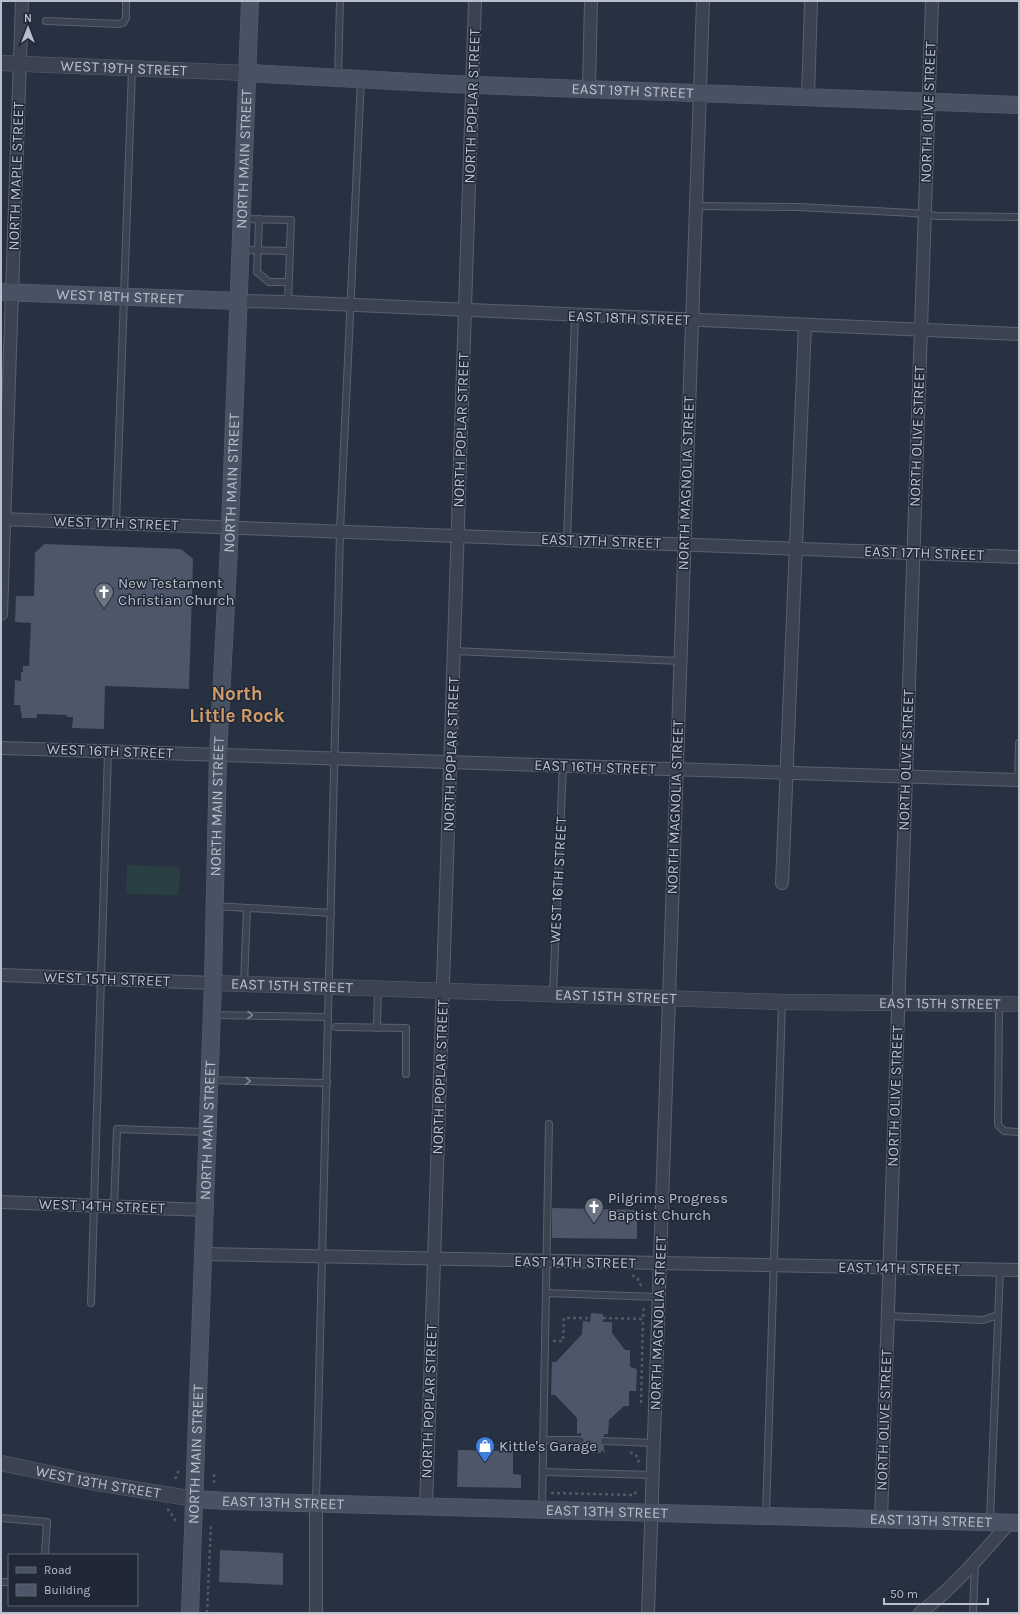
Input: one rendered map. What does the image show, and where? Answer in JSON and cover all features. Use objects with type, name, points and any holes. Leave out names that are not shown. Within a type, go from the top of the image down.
[{"type":"main road","name":"NORTH MAIN STREET","points":[[190,1613],[213,983],[218,755],[230,527],[250,1]]},
{"type":"main road","name":"EAST 19TH STREET","points":[[247,73],[473,85],[589,88],[1019,105]]},
{"type":"main road","name":"WEST 18TH STREET","points":[[7,292],[239,301]]},
{"type":"main road","name":"EAST 13TH STREET","points":[[195,1499],[1014,1523]]},
{"type":"street","name":"NORTH MAPLE STREET","points":[[1,614],[7,292],[20,64],[22,1]]},
{"type":"street","name":"NORTH POPLAR STREET","points":[[426,1506],[475,1]]},
{"type":"street","points":[[589,88],[591,1]]},
{"type":"street","name":"NORTH MAGNOLIA STREET","points":[[648,1613],[703,1]]},
{"type":"street","points":[[808,97],[811,1]]},
{"type":"street","name":"NORTH OLIVE STREET","points":[[880,1519],[932,1]]},
{"type":"street","name":"WEST 19TH STREET","points":[[1,63],[247,73]]},
{"type":"street","name":"EAST 18TH STREET","points":[[239,301],[1019,334]]},
{"type":"street","points":[[782,883],[805,325]]},
{"type":"street","name":"WEST 17TH STREET","points":[[3,519],[230,527]]},
{"type":"street","name":"EAST 17TH STREET","points":[[230,527],[1019,557]]},
{"type":"street","name":"WEST 16TH STREET","points":[[1,748],[218,755]]},
{"type":"street","name":"EAST 16TH STREET","points":[[218,755],[1018,780]]},
{"type":"street","name":"WEST 15TH STREET","points":[[1,975],[213,983]]},
{"type":"street","name":"EAST 15TH STREET","points":[[213,983],[782,1002],[1019,1004]]},
{"type":"street","name":"WEST 14TH STREET","points":[[1,1202],[204,1210]]},
{"type":"street","name":"EAST 14TH STREET","points":[[202,1254],[1019,1270]]},
{"type":"street","name":"WEST 13TH STREET","points":[[1,1463],[98,1483],[195,1499]]},
{"type":"street","points":[[316,1503],[316,1613]]},
{"type":"street","points":[[920,1613],[936,1600],[1014,1523]]},
{"type":"lane","points":[[46,21],[123,23],[126,18],[126,1]]},
{"type":"lane","points":[[338,78],[340,1]]},
{"type":"lane","points":[[116,523],[132,69]]},
{"type":"lane","points":[[316,1503],[340,531],[361,79]]},
{"type":"lane","points":[[696,206],[798,207],[913,212],[938,216],[1019,218]]},
{"type":"lane","points":[[242,218],[292,220],[288,302]]},
{"type":"lane","points":[[259,219],[257,272],[268,282],[288,282]]},
{"type":"lane","points":[[240,250],[290,251]]},
{"type":"lane","points":[[567,540],[576,315]]},
{"type":"lane","points":[[454,651],[680,661]]},
{"type":"lane","points":[[1018,780],[1019,743]]},
{"type":"lane","points":[[91,1303],[108,751]]},
{"type":"lane","name":"WEST 16TH STREET","points":[[553,995],[563,766]]},
{"type":"lane","points":[[214,906],[331,913]]},
{"type":"lane","points":[[244,984],[247,908]]},
{"type":"lane","points":[[377,1028],[378,989]]},
{"type":"lane","points":[[766,1516],[782,1002]]},
{"type":"lane","points":[[999,1004],[998,1125],[1004,1132],[1019,1132]]},
{"type":"lane","points":[[211,1015],[328,1017]]},
{"type":"lane","points":[[336,1027],[406,1028],[406,1074]]},
{"type":"lane","points":[[209,1080],[326,1084]]},
{"type":"lane","points":[[542,1509],[549,1124]]},
{"type":"lane","points":[[114,1206],[117,1129],[207,1132]]},
{"type":"lane","points":[[990,1522],[1000,1270]]},
{"type":"lane","points":[[546,1293],[658,1297]]},
{"type":"lane","points":[[887,1316],[984,1320],[998,1315]]},
{"type":"lane","points":[[543,1440],[581,1440]]},
{"type":"lane","points":[[604,1441],[654,1443]]},
{"type":"lane","points":[[543,1472],[653,1475]]},
{"type":"lane","points":[[1,1518],[47,1522],[45,1554]]},
{"type":"lane","points":[[973,1613],[975,1561]]},
{"type":"path","points":[[550,1340],[563,1340],[564,1318],[591,1318]]},
{"type":"path","points":[[641,1404],[643,1319]]},
{"type":"path","points":[[214,1472],[214,1482]]},
{"type":"path","points":[[162,1509],[169,1510],[176,1520],[178,1528]]},
{"type":"path","points":[[207,1613],[211,1522]]},
{"type":"green space","points":[[127,865],[180,867],[179,895],[126,894]]},
{"type":"building","name":"New Testament Christian Church","points":[[44,544],[181,549],[193,559],[189,689],[105,686],[104,729],[72,728],[73,717],[67,717],[67,715],[37,714],[37,718],[22,718],[20,705],[14,705],[15,680],[21,681],[23,666],[29,666],[31,623],[15,622],[16,596],[34,596],[35,553]]},
{"type":"building","name":"Pilgrims Progress Baptist Church","points":[[552,1208],[637,1210],[637,1239],[552,1238]]},
{"type":"building","points":[[591,1313],[603,1314],[603,1322],[612,1322],[612,1333],[625,1350],[630,1350],[630,1367],[637,1369],[636,1391],[629,1391],[629,1406],[624,1406],[609,1420],[608,1434],[604,1434],[604,1436],[600,1439],[600,1443],[604,1446],[604,1451],[580,1450],[580,1444],[584,1444],[585,1440],[581,1436],[581,1433],[577,1434],[577,1418],[555,1395],[551,1395],[552,1362],[556,1362],[582,1334],[583,1321],[590,1322]]},
{"type":"building","name":"Kittle's Garage","points":[[458,1450],[513,1451],[513,1474],[521,1475],[521,1488],[457,1487]]},
{"type":"building","points":[[220,1550],[283,1553],[283,1585],[219,1582]]},
{"type":"place","name":"New Testament Christian Church","points":[[104,609]]},
{"type":"place","name":"Pilgrims Progress Baptist Church","points":[[594,1224]]},
{"type":"place","name":"Kittle's Garage","points":[[485,1463]]},
{"type":"district","name":"North Little Rock","points":[[237,705]]}]
